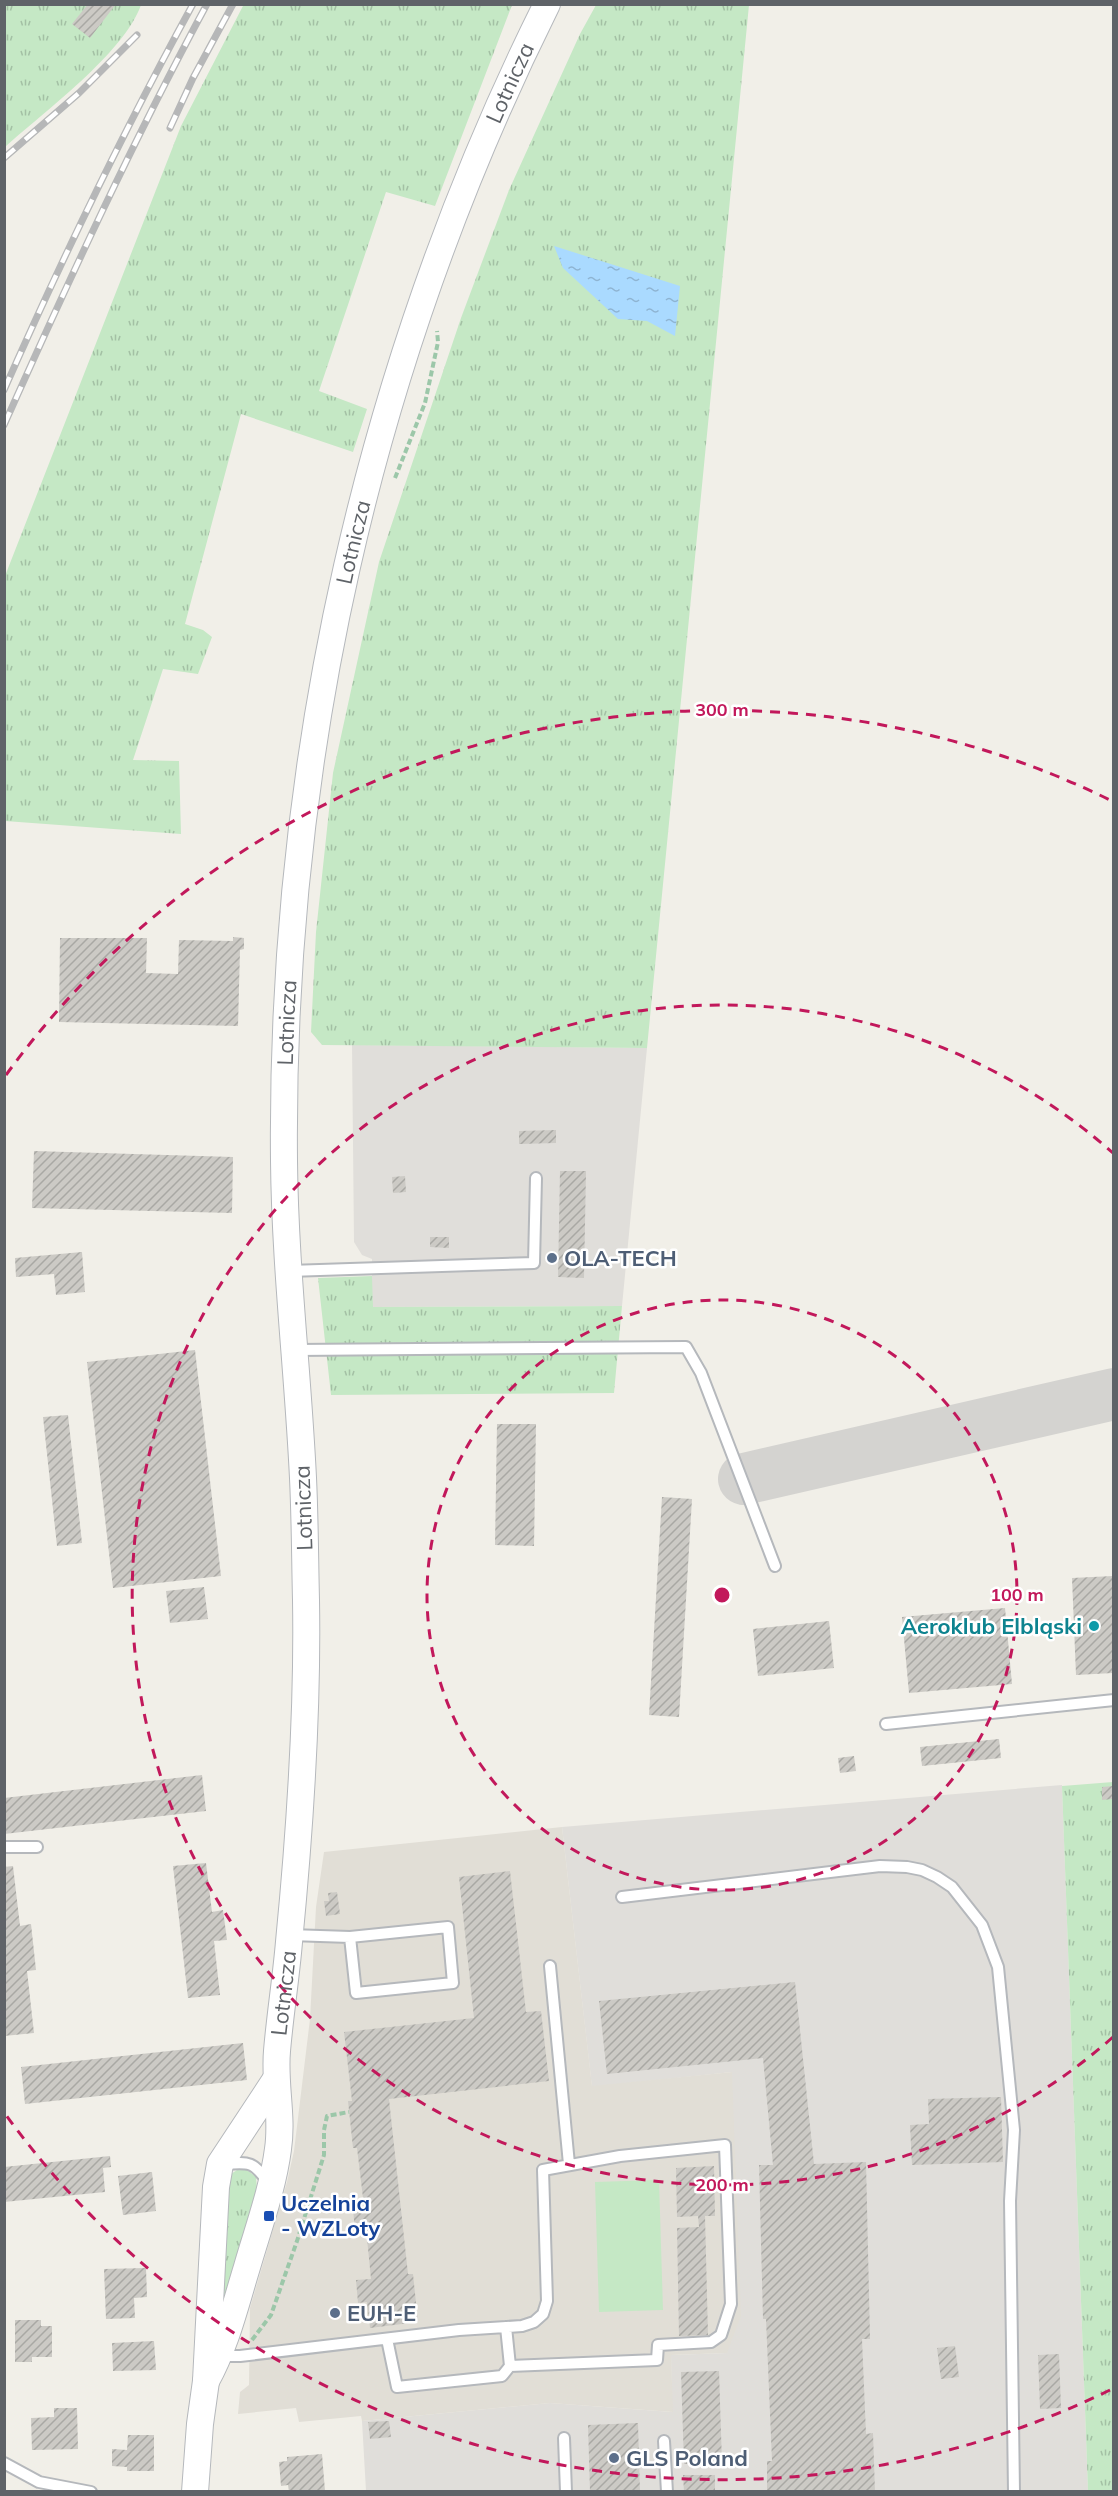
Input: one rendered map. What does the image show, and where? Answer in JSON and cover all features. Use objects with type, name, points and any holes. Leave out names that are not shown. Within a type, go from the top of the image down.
[{"type":"street","name":"Lotnicza","points":[[206,2381],[230,2356],[279,2140],[277,2054],[290,1935],[303,1747],[306,1606],[303,1478],[284,1164],[285,1088],[293,922],[302,829],[315,736],[348,556],[402,357],[449,224],[546,4]]},
{"type":"street","points":[[195,2492],[206,2381],[213,2204],[220,2164],[276,2079]]},
{"type":"lane","points":[[289,1270],[534,1263],[536,1178]]},
{"type":"lane","points":[[294,1350],[686,1347],[701,1373],[775,1566]]},
{"type":"lane","points":[[886,1725],[1113,1700]]},
{"type":"lane","points":[[4,1847],[37,1847]]},
{"type":"lane","points":[[622,1897],[880,1866],[907,1867],[937,1877],[952,1887],[982,1924],[998,1967],[1014,2130],[1010,2200],[1014,2492]]},
{"type":"lane","points":[[290,1935],[350,1937],[448,1927],[453,1983],[356,1994],[350,1937]]},
{"type":"lane","points":[[549,1966],[569,2164]]},
{"type":"lane","points":[[230,2356],[506,2327],[534,2322],[543,2314],[547,2301],[543,2170],[620,2156],[725,2145],[731,2304],[721,2335],[711,2342],[658,2345],[657,2360],[510,2366]]},
{"type":"lane","points":[[220,2164],[247,2162],[255,2166],[270,2185]]},
{"type":"lane","points":[[387,2338],[397,2387],[502,2376],[510,2366],[506,2327]]},
{"type":"lane","points":[[564,2438],[566,2492]]},
{"type":"lane","points":[[664,2441],[667,2492]]},
{"type":"lane","points":[[4,2463],[39,2482],[91,2492]]},
{"type":"path","points":[[392,484],[425,403],[438,342],[436,329]]},
{"type":"path","points":[[230,2356],[271,2315],[324,2155],[324,2130],[327,2116],[349,2112]]},
{"type":"shaded area","points":[[352,1045],[647,1048],[622,1306],[372,1307],[372,1259],[362,1255],[354,1242]]},
{"type":"shaded area","points":[[1062,1785],[1088,2491],[366,2491],[362,2421],[550,2403],[672,2412],[671,2355],[727,2353],[732,2072],[592,2087],[562,1827]]},
{"type":"shaded area","points":[[562,1827],[592,2086],[732,2072],[741,2316],[727,2353],[671,2355],[673,2412],[550,2403],[362,2421],[361,2416],[299,2422],[296,2408],[238,2414],[240,2392],[249,2385],[250,2308],[294,2151],[310,2019],[316,1907],[324,1852]]},
{"type":"green space","points":[[244,4],[512,5],[435,206],[386,192],[319,391],[367,409],[353,452],[241,414],[185,624],[203,630],[212,637],[198,674],[163,669],[133,760],[179,761],[181,834],[5,821],[5,576],[181,126]]},
{"type":"green space","points":[[5,5],[141,5],[118,43],[101,62],[5,147]]},
{"type":"green space","points":[[596,5],[749,5],[647,1048],[322,1045],[311,1032],[316,932],[333,773],[379,562],[461,318],[509,190],[580,34]]},
{"type":"green space","points":[[372,1276],[373,1307],[622,1306],[614,1393],[331,1395],[318,1278]]},
{"type":"green space","points":[[1113,1782],[1113,2491],[1088,2491],[1062,1786]]},
{"type":"green space","points":[[246,2169],[256,2177],[257,2189],[221,2309],[228,2176],[237,2170]]},
{"type":"green space","points":[[659,2180],[663,2310],[599,2312],[595,2182]]},
{"type":"water","points":[[554,246],[680,286],[675,336],[647,321],[618,319],[563,268]]},
{"type":"building","points":[[88,4],[116,4],[90,38],[72,24]]},
{"type":"building","points":[[233,937],[244,938],[244,949],[240,950],[238,1026],[59,1022],[60,938],[147,938],[146,973],[178,974],[179,940],[233,941]]},
{"type":"building","points":[[556,1130],[556,1143],[519,1144],[519,1131]]},
{"type":"building","points":[[34,1151],[233,1157],[232,1213],[32,1208]]},
{"type":"building","points":[[560,1171],[586,1171],[584,1278],[558,1277]]},
{"type":"building","points":[[405,1176],[406,1192],[393,1193],[392,1177]]},
{"type":"building","points":[[430,1237],[449,1237],[449,1248],[430,1247]]},
{"type":"building","points":[[82,1252],[85,1292],[56,1295],[54,1274],[16,1277],[15,1258]]},
{"type":"building","points":[[195,1350],[221,1576],[113,1588],[87,1362]]},
{"type":"building","points":[[68,1415],[82,1543],[57,1546],[43,1417]]},
{"type":"building","points":[[497,1424],[536,1424],[534,1546],[495,1545]]},
{"type":"building","points":[[662,1497],[692,1499],[679,1717],[649,1715]]},
{"type":"building","name":"Aeroklub Elbląski","points":[[1113,1576],[1113,1673],[1076,1675],[1072,1578]]},
{"type":"building","points":[[204,1587],[208,1619],[170,1623],[166,1591]]},
{"type":"building","points":[[1005,1608],[1012,1684],[909,1693],[902,1617]]},
{"type":"building","points":[[829,1621],[834,1668],[758,1676],[753,1629]]},
{"type":"building","points":[[999,1739],[1001,1758],[922,1766],[920,1747]]},
{"type":"building","points":[[854,1756],[856,1771],[840,1773],[838,1758]]},
{"type":"building","points":[[202,1775],[206,1811],[4,1834],[4,1798]]},
{"type":"building","points":[[1113,1786],[1113,1799],[1102,1800],[1102,1787]]},
{"type":"building","points":[[206,1863],[212,1912],[223,1910],[227,1940],[214,1941],[220,1995],[188,1998],[173,1866]]},
{"type":"building","points":[[13,1866],[20,1926],[31,1924],[36,1970],[27,1971],[34,2033],[4,2036],[4,1867]]},
{"type":"building","points":[[510,1871],[526,2012],[541,2011],[549,2081],[389,2099],[408,2274],[413,2274],[418,2322],[370,2328],[367,2302],[358,2303],[356,2280],[371,2279],[366,2228],[355,2229],[352,2200],[363,2198],[357,2148],[353,2148],[348,2101],[352,2101],[344,2032],[474,2018],[459,1877]]},
{"type":"building","points":[[337,1892],[340,1914],[326,1916],[324,1901],[329,1901],[328,1893]]},
{"type":"building","points":[[795,1982],[814,2164],[866,2162],[870,2339],[862,2339],[866,2434],[873,2433],[875,2492],[767,2492],[767,2461],[772,2461],[766,2319],[763,2319],[759,2165],[773,2165],[763,2058],[607,2074],[599,2001]]},
{"type":"building","points":[[243,2043],[247,2080],[25,2104],[21,2067]]},
{"type":"building","points":[[1001,2097],[1003,2162],[912,2165],[910,2125],[929,2124],[928,2099]]},
{"type":"building","points":[[110,2156],[111,2167],[103,2168],[105,2192],[4,2202],[4,2167]]},
{"type":"building","points":[[714,2166],[715,2216],[705,2216],[708,2335],[679,2336],[677,2228],[699,2227],[698,2216],[677,2217],[676,2168]]},
{"type":"building","points":[[152,2172],[156,2211],[123,2215],[118,2176]]},
{"type":"building","points":[[146,2268],[147,2297],[134,2298],[135,2318],[106,2319],[104,2269]]},
{"type":"building","points":[[15,2320],[41,2320],[41,2326],[52,2326],[52,2357],[32,2357],[32,2362],[15,2362]]},
{"type":"building","points":[[154,2341],[156,2370],[113,2371],[112,2343]]},
{"type":"building","points":[[955,2346],[959,2377],[941,2379],[937,2348]]},
{"type":"building","points":[[1059,2354],[1061,2408],[1040,2409],[1038,2355]]},
{"type":"building","points":[[719,2371],[722,2463],[684,2464],[681,2372]]},
{"type":"building","points":[[54,2408],[77,2408],[78,2449],[32,2450],[31,2418],[54,2417]]},
{"type":"building","points":[[389,2421],[391,2437],[370,2439],[368,2422]]},
{"type":"building","name":"GLS Poland","points":[[638,2423],[640,2492],[590,2492],[588,2425]]},
{"type":"building","points":[[128,2435],[154,2435],[154,2471],[127,2471],[127,2467],[112,2466],[112,2449],[127,2450]]},
{"type":"building","points":[[322,2454],[325,2491],[289,2492],[288,2485],[281,2486],[279,2462],[287,2461],[287,2457]]},
{"type":"building","points":[[683,2475],[715,2475],[715,2492],[684,2492]]},
{"type":"taxiway","points":[[744,1479],[1114,1394]]},
{"type":"railway","points":[[4,390],[94,195],[193,4]]},
{"type":"railway","points":[[4,425],[102,212],[207,4]]},
{"type":"railway","points":[[170,128],[193,78],[233,4]]},
{"type":"railway","points":[[4,158],[79,93],[137,35]]},
{"type":"place","name":"OLA-TECH","points":[[552,1258]]},
{"type":"place","name":"Aeroklub Elbląski","points":[[1094,1626]]},
{"type":"place","name":"Uczelnia - WZLoty","points":[[269,2216]]},
{"type":"place","name":"EUH-E","points":[[335,2313]]},
{"type":"place","name":"GLS Poland","points":[[614,2458]]}]
